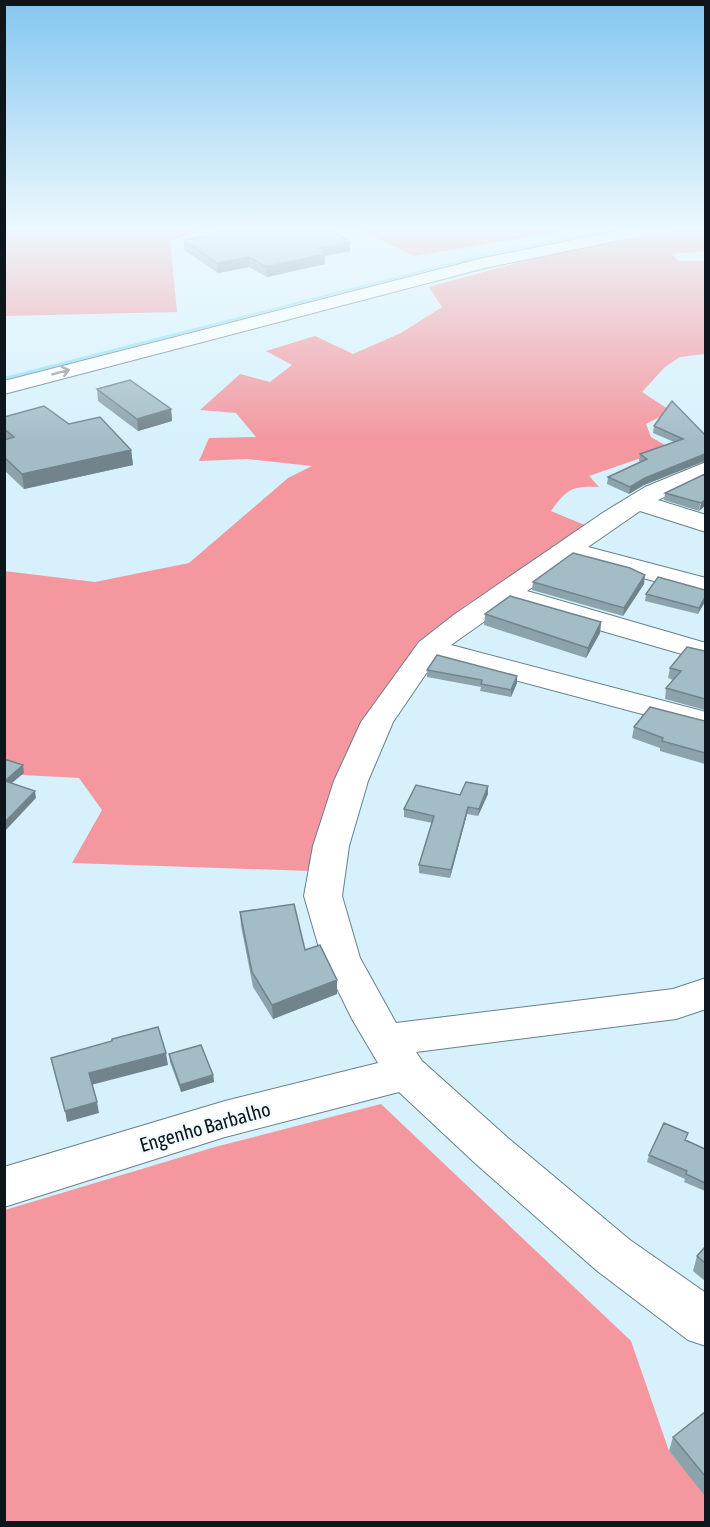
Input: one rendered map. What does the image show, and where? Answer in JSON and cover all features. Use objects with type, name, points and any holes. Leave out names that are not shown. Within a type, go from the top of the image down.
[{"type":"main road","points":[[4,371],[280,299]]},
{"type":"main road","points":[[4,388],[344,299]]},
{"type":"main road","points":[[705,469],[638,502],[465,620],[429,648],[377,722],[351,781],[331,846],[323,896],[341,958],[372,1019],[397,1056],[492,1151],[613,1255],[705,1323]]},
{"type":"main road","points":[[638,502],[705,524]]},
{"type":"main road","points":[[567,549],[705,587]]},
{"type":"main road","points":[[505,594],[705,652]]},
{"type":"main road","points":[[429,648],[705,722]]},
{"type":"main road","name":"Engenho Barbalho","points":[[4,1188],[225,1119],[397,1056],[676,1004],[705,993]]},
{"type":"shaded area","points":[[5,299],[176,299],[177,312],[5,316]]},
{"type":"shaded area","points":[[437,299],[705,299],[705,354],[680,357],[665,367],[642,392],[671,411],[646,424],[651,437],[670,448],[589,476],[599,487],[576,488],[566,493],[551,511],[587,526],[520,574],[466,605],[417,643],[365,725],[310,871],[72,863],[102,810],[79,778],[5,774],[4,571],[95,582],[189,563],[288,478],[312,466],[247,459],[199,461],[209,438],[256,437],[236,413],[200,410],[240,374],[270,382],[292,365],[266,351],[315,336],[353,354],[401,333],[442,307]]},
{"type":"shaded area","points":[[381,1104],[631,1341],[669,1451],[706,1496],[705,1522],[5,1522],[5,1210],[215,1147]]},
{"type":"building","points":[[130,380],[171,409],[137,419],[97,389]]},
{"type":"building","points":[[672,401],[705,435],[705,454],[645,478],[630,487],[608,477],[647,459],[640,454],[683,439],[654,426]]},
{"type":"building","points":[[44,406],[69,424],[100,417],[131,450],[22,474],[4,457],[4,440],[14,437],[4,429],[4,417]]},
{"type":"building","points":[[705,474],[705,500],[701,503],[665,493]]},
{"type":"building","points":[[573,553],[630,568],[645,575],[624,608],[533,582]]},
{"type":"building","points":[[658,577],[705,590],[705,597],[699,608],[646,594]]},
{"type":"building","points":[[510,596],[601,622],[588,648],[485,614]]},
{"type":"building","points":[[687,647],[705,651],[705,699],[666,688],[681,671],[670,668]]},
{"type":"building","points":[[437,655],[517,676],[511,690],[481,684],[482,680],[427,670]]},
{"type":"building","points":[[650,707],[705,721],[705,753],[662,741],[663,738],[634,727]]},
{"type":"building","points":[[4,759],[23,765],[5,781],[35,791],[4,823]]},
{"type":"building","points":[[466,782],[488,786],[479,809],[468,807],[451,870],[419,865],[434,816],[404,809],[416,785],[460,795]]},
{"type":"building","points":[[294,904],[305,950],[320,945],[337,980],[272,1005],[252,972],[240,912]]},
{"type":"building","points":[[158,1027],[166,1053],[89,1073],[97,1102],[65,1111],[51,1058]]},
{"type":"building","points":[[201,1045],[213,1075],[180,1085],[169,1054]]},
{"type":"building","points":[[664,1123],[688,1133],[685,1140],[705,1149],[705,1183],[686,1174],[687,1171],[649,1155]]},
{"type":"building","points":[[705,1247],[705,1263],[697,1256]]},
{"type":"building","points":[[705,1412],[705,1476],[673,1437]]},
{"type":"waterway","points":[[4,379],[313,299]]}]
